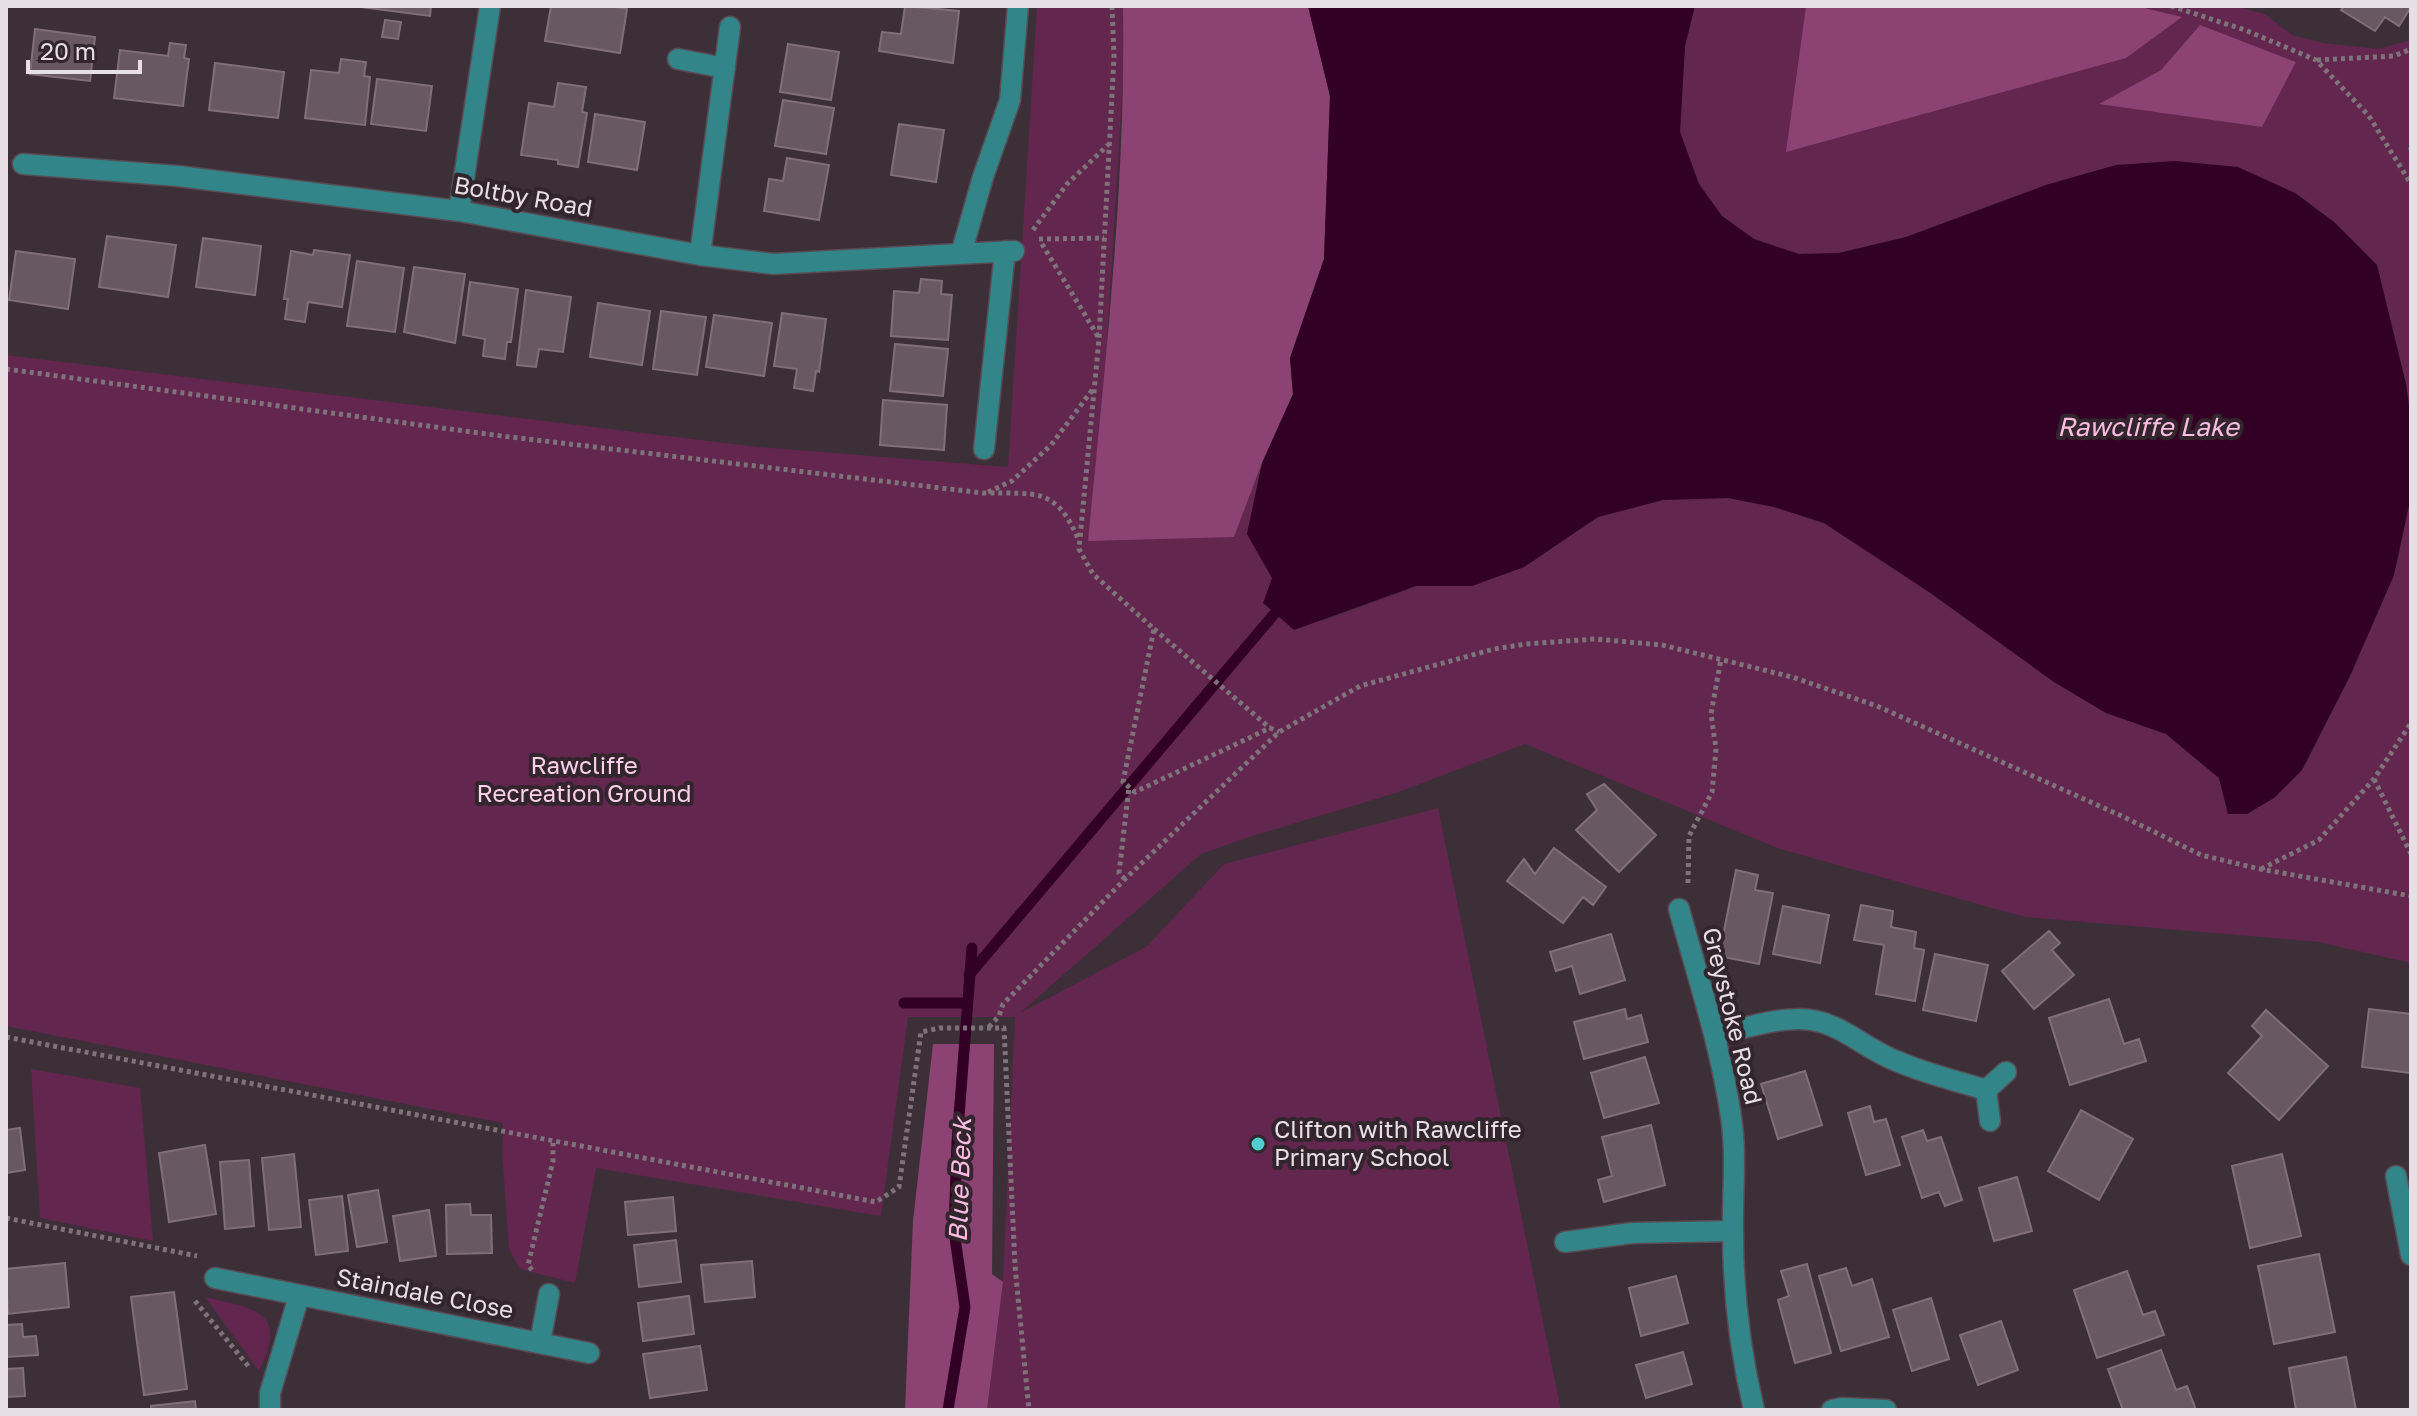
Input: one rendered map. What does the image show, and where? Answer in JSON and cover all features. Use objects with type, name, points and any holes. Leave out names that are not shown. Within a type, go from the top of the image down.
[{"type":"street","points":[[459,211],[490,6]]},
{"type":"street","points":[[961,254],[1010,100],[1018,6]]},
{"type":"street","points":[[700,255],[730,27]]},
{"type":"street","points":[[678,59],[725,68]]},
{"type":"street","name":"Boltby Road","points":[[23,164],[178,176],[459,211],[700,255],[773,264],[961,254],[1015,247]]},
{"type":"street","points":[[984,449],[1015,247]]},
{"type":"street","name":"Greystoke Road","points":[[1679,909],[1715,1035],[1732,1119],[1736,1315],[1742,1361],[1754,1410]]},
{"type":"street","points":[[1715,1035],[1781,1020],[1825,1022],[1898,1062],[1986,1090]]},
{"type":"street","points":[[1986,1090],[2006,1072]]},
{"type":"street","points":[[1986,1090],[1990,1121]]},
{"type":"street","points":[[2396,1176],[2411,1255]]},
{"type":"street","points":[[1565,1242],[1632,1233],[1733,1231]]},
{"type":"street","name":"Staindale Close","points":[[215,1278],[589,1353]]},
{"type":"street","name":"Staindale Close","points":[[540,1343],[549,1294]]},
{"type":"street","name":"Staindale Close","points":[[270,1402],[299,1296]]},
{"type":"street","points":[[1832,1410],[1886,1410]]},
{"type":"path","points":[[1112,6],[1114,57],[1099,339],[1079,549],[1093,574],[1270,728],[1279,732]]},
{"type":"path","points":[[2171,6],[2245,30],[2316,60],[2369,116],[2411,184]]},
{"type":"path","points":[[2316,60],[2394,56],[2411,49]]},
{"type":"path","points":[[1015,247],[1067,184],[1110,144]]},
{"type":"path","points":[[1049,239],[1104,238]]},
{"type":"path","points":[[1015,247],[1039,239],[1099,339]]},
{"type":"path","points":[[6,369],[502,436],[983,493],[1036,494],[1056,502],[1068,515],[1079,541]]},
{"type":"path","points":[[983,493],[1012,481],[1051,445],[1094,388]]},
{"type":"path","points":[[1154,629],[1123,782],[1135,792],[1270,728]]},
{"type":"path","points":[[989,1027],[999,1016],[1003,1004],[1125,879],[1279,732],[1360,686],[1494,649],[1526,644],[1595,639],[1662,645],[1792,677],[1877,706],[2201,855],[2260,869],[2411,896]]},
{"type":"path","points":[[1679,909],[1688,888],[1689,836],[1712,792],[1716,749],[1711,714],[1721,659]]},
{"type":"path","points":[[2260,869],[2319,840],[2374,779],[2411,723]]},
{"type":"path","points":[[2374,779],[2411,854]]},
{"type":"path","points":[[1125,879],[1119,873],[1129,786]]},
{"type":"path","points":[[6,1037],[876,1202],[899,1187],[921,1032],[940,1028],[1004,1028],[1015,1266],[1029,1410]]},
{"type":"path","points":[[549,1294],[528,1265],[553,1161],[553,1143]]},
{"type":"path","points":[[6,1218],[198,1256],[215,1278],[195,1301],[270,1402]]},
{"type":"green space","name":"Rawcliffe Recreation Ground","points":[[1037,6],[1123,6],[1124,63],[1107,340],[1234,537],[1262,463],[1247,534],[1272,578],[1322,621],[1416,586],[1472,586],[1524,567],[1598,517],[1663,500],[1728,498],[1774,507],[1824,523],[1929,592],[2054,682],[2106,713],[2166,734],[2219,778],[2228,814],[2274,798],[2302,770],[2350,676],[2394,575],[2411,496],[2411,963],[2319,942],[2025,917],[1780,849],[1525,744],[1396,793],[1201,854],[1020,1013],[1146,947],[1224,864],[1438,808],[1561,1410],[987,1410],[1003,1282],[1015,1017],[908,1017],[881,1216],[596,1168],[575,1283],[520,1269],[509,1249],[503,1123],[6,1026],[6,355],[758,447],[1008,467]]},
{"type":"green space","points":[[1695,6],[1806,6],[1787,151],[2182,18],[2136,6],[2234,6],[2265,14],[2292,35],[2323,43],[2378,49],[2411,40],[2411,419],[2406,384],[2377,265],[2334,222],[2296,193],[2116,165],[2046,185],[1906,237],[1839,253],[1799,254],[1754,239],[1722,216],[1699,184],[1680,132],[1685,46]],"holes":[[[2200,25],[2262,127],[2101,103],[2161,70]]]},
{"type":"green space","points":[[31,1069],[140,1088],[153,1241],[40,1218]]},
{"type":"green space","points":[[205,1297],[252,1310],[268,1324],[270,1336],[259,1371]]},
{"type":"shaded area","points":[[1123,6],[1308,6],[1330,96],[1324,259],[1290,358],[1293,394],[1234,537],[1088,541],[1118,207]]},
{"type":"shaded area","points":[[1806,6],[2136,6],[2182,17],[2126,58],[1786,152]]},
{"type":"shaded area","points":[[2200,25],[2296,62],[2262,127],[2099,104],[2161,70]]},
{"type":"shaded area","points":[[933,1044],[994,1044],[992,1274],[1003,1282],[987,1410],[905,1410],[913,1221]]},
{"type":"water","name":"Rawcliffe Lake","points":[[1308,6],[1695,6],[1685,46],[1680,132],[1699,184],[1722,216],[1754,239],[1799,254],[1839,253],[1906,237],[2046,185],[2116,165],[2175,161],[2238,167],[2295,193],[2334,222],[2377,265],[2406,384],[2411,420],[2411,496],[2394,575],[2350,676],[2302,770],[2274,798],[2247,814],[2228,814],[2219,778],[2166,734],[2106,713],[2054,682],[1929,592],[1824,523],[1774,507],[1728,498],[1663,500],[1598,517],[1524,567],[1472,586],[1416,586],[1294,630],[1263,603],[1272,578],[1247,534],[1262,463],[1293,394],[1290,358],[1324,259],[1330,96]]},
{"type":"building","points":[[353,6],[431,6],[430,16]]},
{"type":"building","points":[[551,6],[627,9],[620,53],[545,41]]},
{"type":"building","points":[[905,6],[959,11],[953,63],[879,51],[882,32],[901,34]]},
{"type":"building","points":[[2344,6],[2411,7],[2399,26],[2385,17],[2375,31],[2341,10]]},
{"type":"building","points":[[385,20],[401,22],[398,39],[382,37]]},
{"type":"building","points":[[35,29],[95,37],[90,81],[30,74]]},
{"type":"building","points":[[170,43],[186,45],[184,58],[189,59],[183,106],[114,98],[120,50],[168,56]]},
{"type":"building","points":[[788,44],[839,52],[831,100],[780,92]]},
{"type":"building","points":[[341,59],[366,62],[364,76],[370,77],[365,125],[305,118],[311,70],[339,73]]},
{"type":"building","points":[[215,63],[284,72],[278,118],[209,110]]},
{"type":"building","points":[[377,79],[432,86],[426,131],[371,124]]},
{"type":"building","points":[[558,83],[586,87],[582,112],[587,113],[578,167],[558,164],[558,160],[521,155],[529,103],[554,107]]},
{"type":"building","points":[[783,100],[834,108],[826,154],[775,146]]},
{"type":"building","points":[[595,114],[645,122],[637,170],[588,162]]},
{"type":"building","points":[[899,124],[944,130],[936,182],[891,175]]},
{"type":"building","points":[[787,158],[829,165],[819,220],[764,211],[769,179],[783,181]]},
{"type":"building","points":[[107,236],[176,245],[168,297],[99,287]]},
{"type":"building","points":[[203,238],[261,246],[255,295],[196,287]]},
{"type":"building","points":[[314,250],[350,255],[342,307],[308,302],[305,322],[285,319],[288,299],[284,299],[291,251],[313,255]]},
{"type":"building","points":[[16,251],[75,259],[68,309],[9,300]]},
{"type":"building","points":[[357,261],[404,268],[395,332],[347,326]]},
{"type":"building","points":[[414,267],[465,274],[455,343],[404,332]]},
{"type":"building","points":[[921,279],[942,281],[941,294],[952,295],[948,340],[891,336],[894,291],[919,293]]},
{"type":"building","points":[[470,282],[518,289],[511,342],[507,342],[505,359],[483,356],[485,339],[463,335]]},
{"type":"building","points":[[526,290],[571,297],[563,352],[539,349],[536,367],[517,365]]},
{"type":"building","points":[[598,303],[650,311],[642,365],[590,357]]},
{"type":"building","points":[[661,311],[706,317],[697,375],[653,369]]},
{"type":"building","points":[[782,313],[826,319],[819,372],[816,371],[813,391],[794,388],[797,369],[774,366]]},
{"type":"building","points":[[714,315],[772,323],[764,376],[706,367]]},
{"type":"building","points":[[895,344],[948,349],[943,396],[890,391]]},
{"type":"building","points":[[883,400],[947,405],[944,450],[880,445]]},
{"type":"building","points":[[1604,784],[1656,835],[1619,872],[1576,830],[1597,810],[1587,794]]},
{"type":"building","points":[[1554,848],[1606,887],[1593,905],[1583,897],[1563,923],[1507,881],[1524,859],[1535,874]]},
{"type":"building","points":[[1736,870],[1758,875],[1755,890],[1773,893],[1759,964],[1719,956]]},
{"type":"building","points":[[1861,905],[1893,911],[1891,927],[1916,932],[1914,948],[1924,950],[1915,1001],[1876,994],[1884,945],[1854,940]]},
{"type":"building","points":[[1783,906],[1829,915],[1820,963],[1773,954]]},
{"type":"building","points":[[2049,931],[2060,943],[2052,950],[2074,975],[2034,1009],[2002,971]]},
{"type":"building","points":[[1611,934],[1625,980],[1580,994],[1572,966],[1556,971],[1550,952]]},
{"type":"building","points":[[1935,954],[1988,965],[1976,1021],[1923,1010]]},
{"type":"building","points":[[2109,999],[2124,1044],[2139,1039],[2146,1061],[2070,1085],[2049,1018]]},
{"type":"building","points":[[1625,1009],[1627,1019],[1641,1015],[1648,1042],[1584,1059],[1574,1022]]},
{"type":"building","points":[[2369,1009],[2411,1014],[2411,1073],[2362,1067]]},
{"type":"building","points":[[2266,1010],[2328,1066],[2279,1120],[2228,1073],[2262,1036],[2252,1026]]},
{"type":"building","points":[[1645,1057],[1659,1103],[1604,1118],[1591,1073]]},
{"type":"building","points":[[1805,1071],[1822,1125],[1778,1139],[1761,1084]]},
{"type":"building","points":[[1870,1106],[1874,1122],[1886,1119],[1900,1165],[1866,1175],[1848,1113]]},
{"type":"building","points":[[2081,1110],[2133,1139],[2099,1200],[2048,1171]]},
{"type":"building","points":[[1651,1125],[1665,1185],[1604,1202],[1598,1180],[1612,1176],[1602,1137]]},
{"type":"building","points":[[20,1128],[25,1170],[6,1173],[6,1130]]},
{"type":"building","points":[[1923,1130],[1927,1141],[1941,1137],[1962,1200],[1945,1206],[1939,1192],[1922,1198],[1902,1137]]},
{"type":"building","points":[[205,1145],[216,1214],[169,1222],[159,1153]]},
{"type":"building","points":[[294,1154],[301,1227],[269,1230],[262,1158]]},
{"type":"building","points":[[2282,1154],[2301,1236],[2250,1248],[2232,1166]]},
{"type":"building","points":[[249,1160],[254,1226],[225,1229],[220,1162]]},
{"type":"building","points":[[2017,1177],[2032,1231],[1994,1241],[1979,1188]]},
{"type":"building","points":[[378,1190],[387,1242],[357,1247],[348,1195]]},
{"type":"building","points":[[342,1196],[348,1251],[316,1255],[309,1200]]},
{"type":"building","points":[[673,1197],[676,1231],[628,1235],[625,1202]]},
{"type":"building","points":[[470,1204],[471,1215],[491,1215],[492,1253],[447,1254],[446,1205]]},
{"type":"building","points":[[429,1210],[436,1256],[400,1261],[393,1216]]},
{"type":"building","points":[[676,1240],[681,1282],[639,1287],[634,1245]]},
{"type":"building","points":[[2319,1254],[2335,1332],[2274,1344],[2258,1266]]},
{"type":"building","points":[[752,1261],[755,1297],[705,1302],[701,1265]]},
{"type":"building","points":[[65,1263],[69,1307],[8,1314],[6,1269]]},
{"type":"building","points":[[1807,1264],[1831,1353],[1795,1363],[1778,1300],[1789,1296],[1781,1271]]},
{"type":"building","points":[[1846,1268],[1852,1286],[1872,1279],[1889,1337],[1841,1351],[1819,1276]]},
{"type":"building","points":[[2127,1271],[2143,1315],[2155,1311],[2164,1335],[2097,1358],[2074,1290]]},
{"type":"building","points":[[1676,1276],[1688,1323],[1641,1336],[1629,1288]]},
{"type":"building","points":[[174,1292],[187,1389],[144,1395],[131,1297]]},
{"type":"building","points":[[689,1296],[694,1334],[643,1341],[638,1303]]},
{"type":"building","points":[[1931,1298],[1949,1359],[1912,1371],[1893,1310]]},
{"type":"building","points":[[2001,1321],[2018,1370],[1978,1385],[1960,1335]]},
{"type":"building","points":[[22,1324],[23,1337],[36,1336],[38,1355],[6,1357],[6,1325]]},
{"type":"building","points":[[700,1346],[707,1390],[650,1398],[643,1354]]},
{"type":"building","points":[[2161,1350],[2176,1390],[2187,1386],[2196,1410],[2123,1410],[2108,1369]]},
{"type":"building","points":[[1683,1352],[1692,1384],[1646,1398],[1636,1365]]},
{"type":"building","points":[[2346,1357],[2356,1410],[2296,1410],[2289,1368]]},
{"type":"building","points":[[23,1368],[25,1396],[6,1397],[6,1369]]},
{"type":"building","points":[[195,1401],[196,1410],[151,1410],[151,1406]]},
{"type":"waterway","points":[[969,975],[1275,613]]},
{"type":"waterway","name":"Blue Beck","points":[[948,1410],[965,1307],[954,1231],[957,1142],[972,948]]},
{"type":"waterway","points":[[904,1003],[966,1003]]},
{"type":"place","name":"Clifton with Rawcliffe Primary School","points":[[1258,1144]]}]
